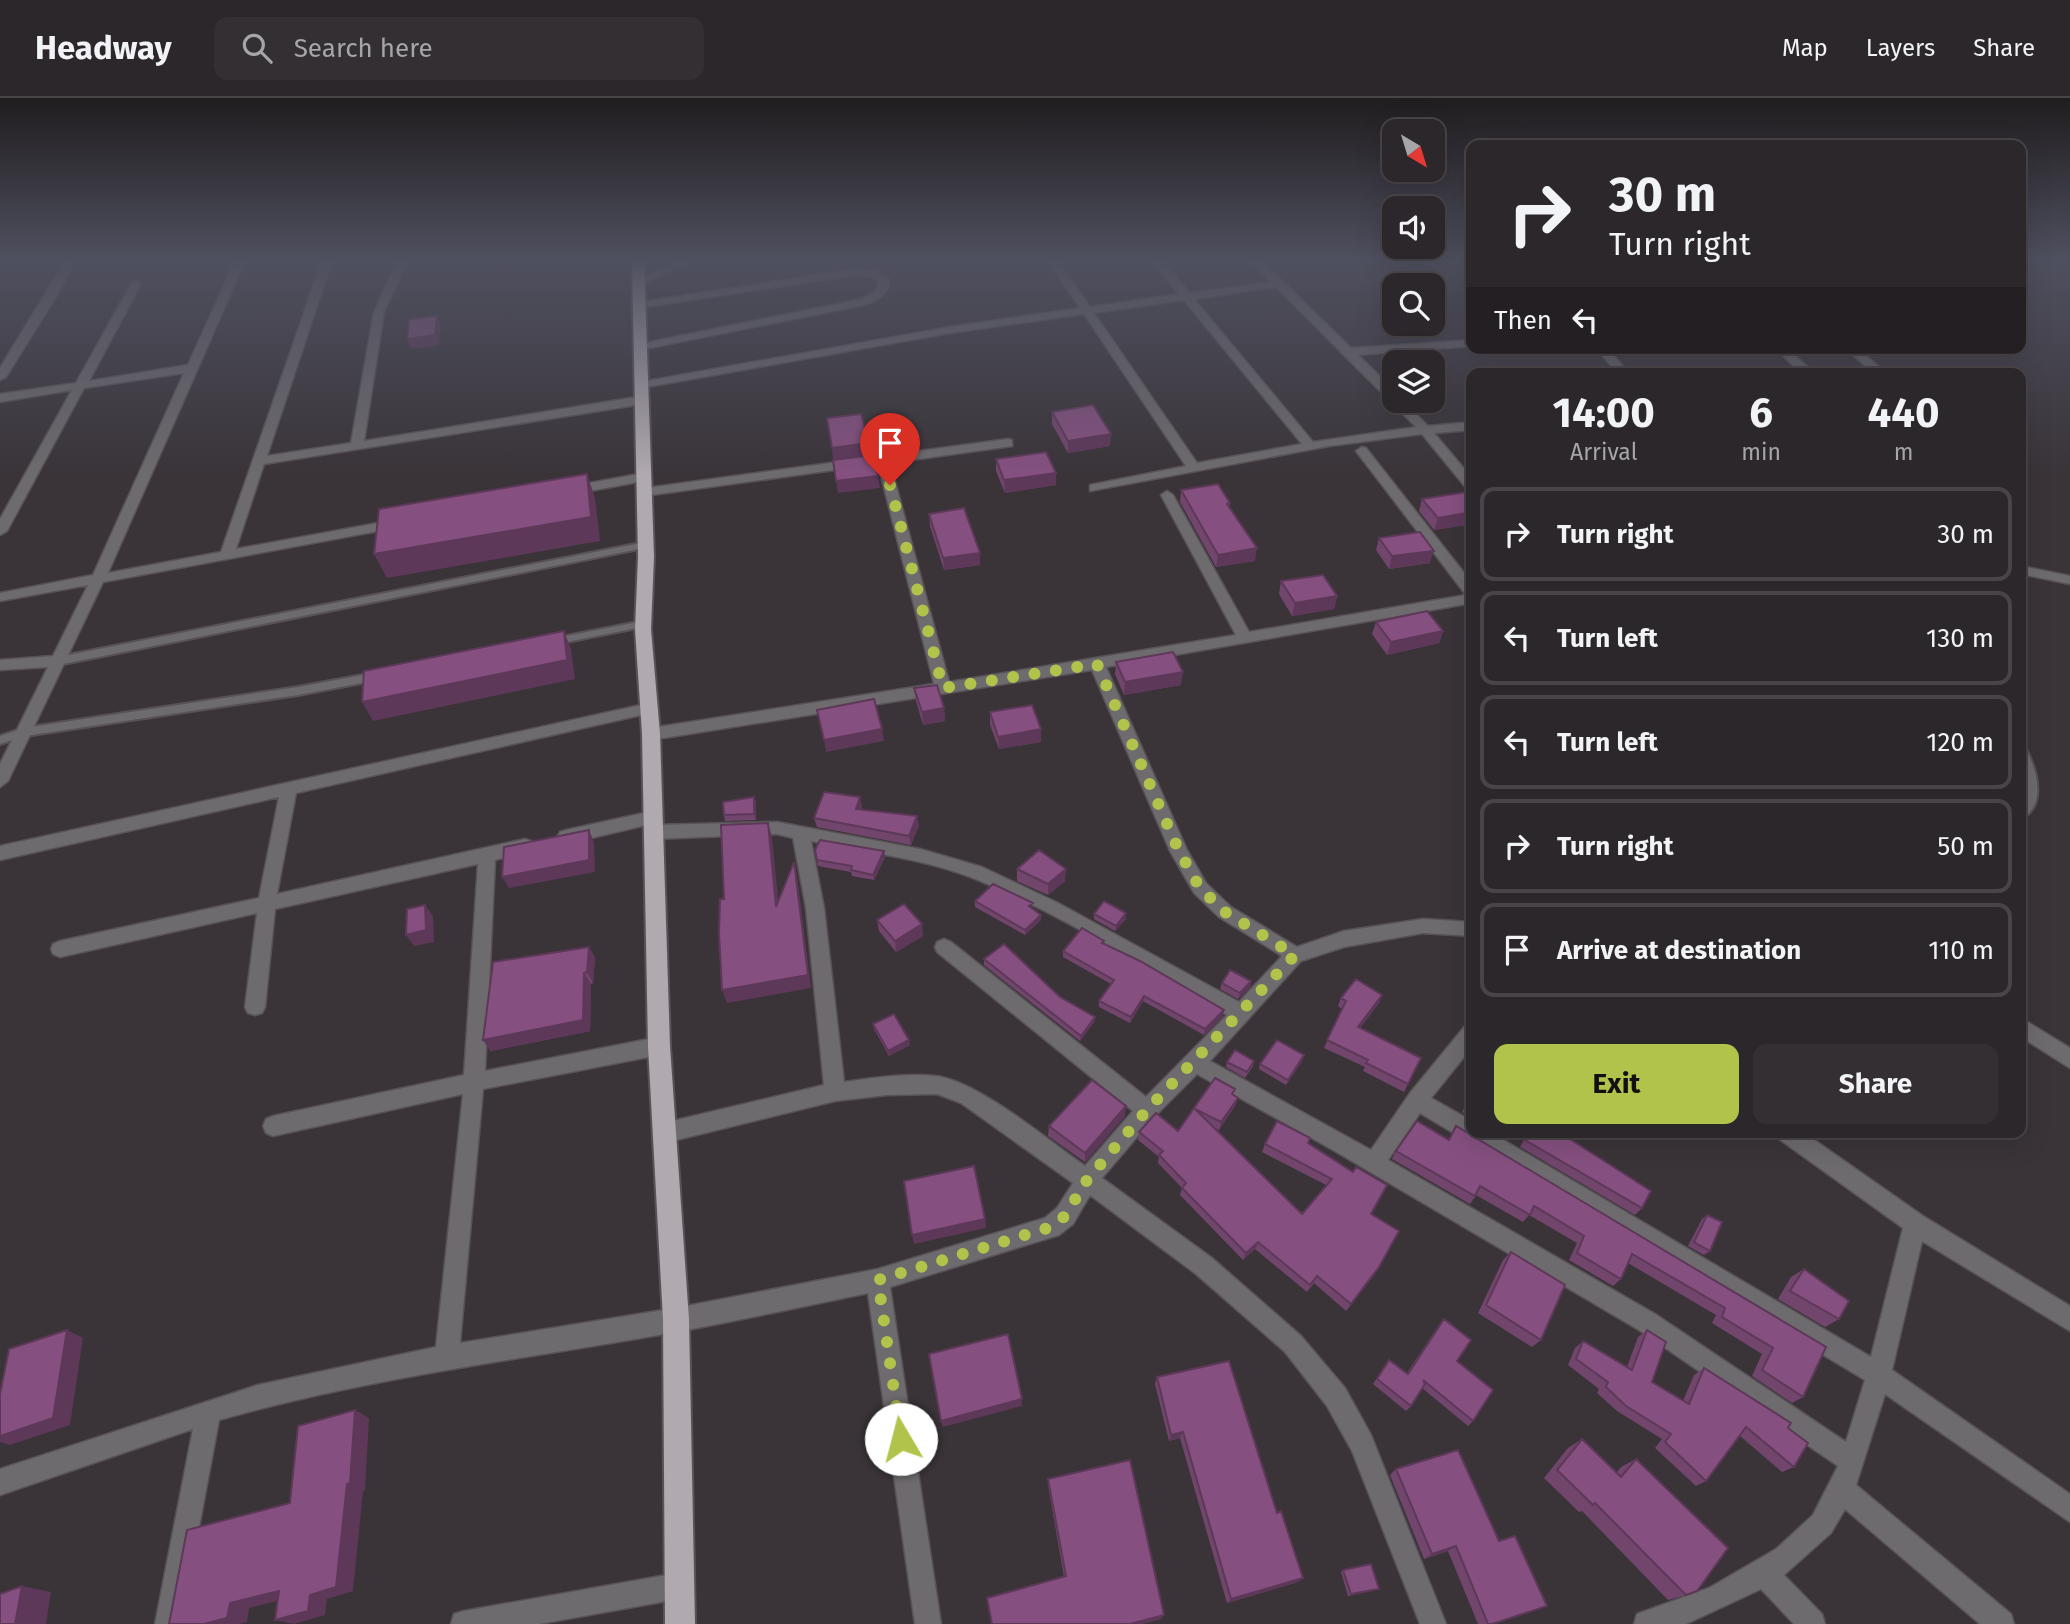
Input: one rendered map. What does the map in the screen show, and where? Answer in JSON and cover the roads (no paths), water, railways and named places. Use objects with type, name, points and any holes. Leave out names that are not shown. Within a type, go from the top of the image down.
[{"type":"highway","points":[[640,332],[646,545],[643,624],[651,734],[659,1046],[676,1320],[680,1624]]},
{"type":"street","points":[[0,377],[28,332]]},
{"type":"street","points":[[0,531],[109,332]]},
{"type":"street","points":[[0,781],[98,579],[208,332]]},
{"type":"street","points":[[227,555],[303,332]]},
{"type":"street","points":[[357,446],[376,332]]},
{"type":"street","points":[[640,347],[715,332]]},
{"type":"street","points":[[260,461],[357,446],[642,393],[939,332]]},
{"type":"street","points":[[1101,332],[1194,468]]},
{"type":"street","points":[[1215,332],[1309,444]]},
{"type":"street","points":[[1328,332],[1382,386]]},
{"type":"street","points":[[1349,352],[1466,343]]},
{"type":"street","points":[[1606,354],[1619,368]]},
{"type":"street","points":[[1787,354],[1802,368]]},
{"type":"street","points":[[1857,354],[1874,368]]},
{"type":"street","points":[[0,398],[192,368]]},
{"type":"street","points":[[1409,413],[1466,479]]},
{"type":"street","points":[[1095,488],[1309,444],[1466,426]]},
{"type":"street","points":[[550,495],[883,460],[1008,443]]},
{"type":"street","points":[[1362,451],[1466,588]]},
{"type":"street","points":[[883,460],[943,688]]},
{"type":"street","points":[[1167,495],[1245,638]]},
{"type":"street","points":[[0,597],[415,520]]},
{"type":"street","points":[[2026,571],[2070,580]]},
{"type":"street","points":[[651,734],[1097,664],[1466,597]]},
{"type":"street","points":[[0,665],[58,661]]},
{"type":"street","points":[[1097,664],[1179,851],[1200,888],[1225,912],[1295,955]]},
{"type":"street","points":[[0,853],[650,708]]},
{"type":"street","points":[[255,1007],[267,902],[289,787]]},
{"type":"street","points":[[60,949],[544,841],[653,824],[777,828],[920,856],[982,874],[1052,908],[1241,1013]]},
{"type":"street","points":[[801,833],[815,908],[835,1092]]},
{"type":"street","points":[[447,1357],[474,1082],[487,855]]},
{"type":"street","points":[[0,1482],[258,1397],[447,1357],[676,1320],[878,1280],[1051,1227],[1065,1216],[1087,1180],[1147,1110],[1195,1063],[1295,955],[1345,939],[1423,926],[1466,929]]},
{"type":"street","points":[[944,947],[1147,1110]]},
{"type":"street","points":[[2026,1029],[2070,1059]]},
{"type":"street","points":[[1374,1163],[1417,1100],[1466,1039]]},
{"type":"street","points":[[273,1126],[474,1082],[659,1046]]},
{"type":"street","points":[[1195,1063],[1374,1163],[1647,1322],[1853,1461]]},
{"type":"street","points":[[664,1133],[835,1092],[887,1086],[937,1085],[968,1096],[1204,1266],[1293,1344],[1336,1397],[1362,1444],[1433,1624]]},
{"type":"street","points":[[1417,1100],[1466,1129]]},
{"type":"street","points":[[1481,1138],[1879,1375],[2070,1509]]},
{"type":"street","points":[[1794,1138],[1915,1224],[2070,1319]]},
{"type":"street","points":[[1664,1622],[1765,1574],[1824,1522],[1853,1461],[1879,1375],[1915,1224]]},
{"type":"street","points":[[878,1280],[928,1624]]},
{"type":"street","points":[[168,1624],[209,1411]]},
{"type":"street","points":[[1840,1488],[2001,1624]]},
{"type":"street","points":[[1765,1574],[1812,1624]]},
{"type":"street","points":[[464,1624],[678,1586]]},
{"type":"lane","points":[[58,661],[646,545]]},
{"type":"lane","points":[[537,645],[643,624]]},
{"type":"lane","points":[[0,740],[24,732],[298,691],[391,673]]},
{"type":"lane","points":[[2026,758],[2031,767],[2034,786],[2030,804],[2026,809]]}]
